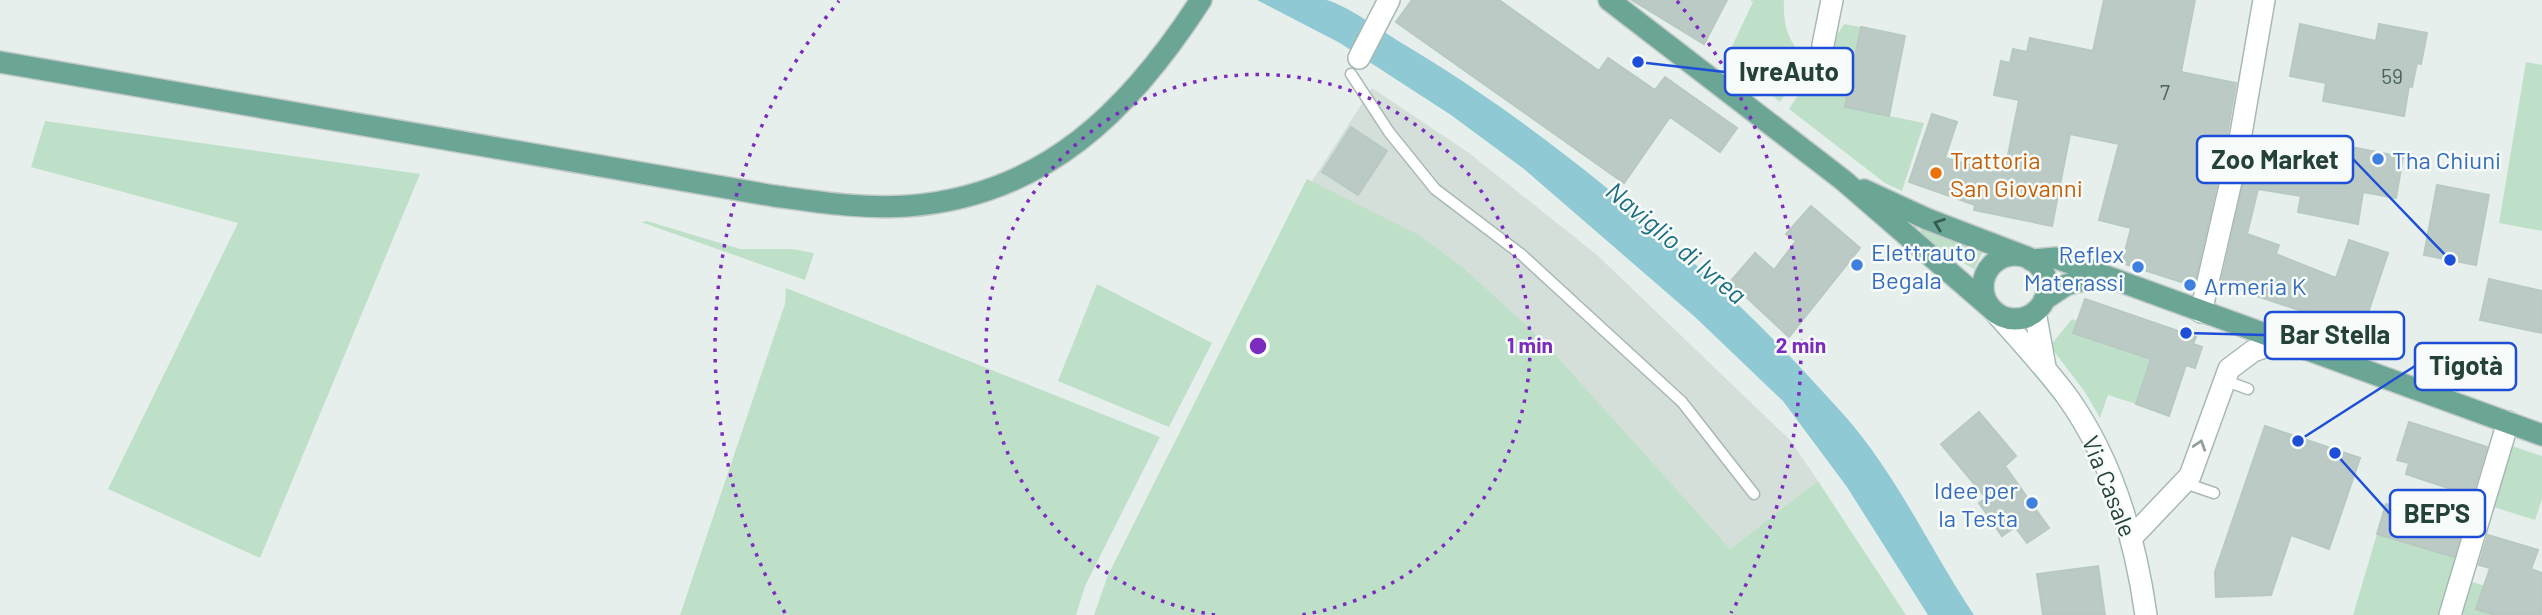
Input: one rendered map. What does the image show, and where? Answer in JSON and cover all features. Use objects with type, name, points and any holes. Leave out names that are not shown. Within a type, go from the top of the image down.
[{"type":"main road","points":[[0,62],[774,196],[832,204],[907,206],[948,201],[991,188],[1038,168],[1084,139],[1124,103],[1201,0]]},
{"type":"main road","points":[[1609,0],[1843,180],[1994,311],[2019,319],[2066,285],[2098,276]]},
{"type":"main road","points":[[1843,180],[1927,219],[2028,258],[2046,278],[2040,305]]},
{"type":"main road","points":[[1994,311],[1984,293],[1988,270],[2005,257],[2056,258],[2098,276],[2542,435]]},
{"type":"street","points":[[1355,66],[1388,0]]},
{"type":"street","points":[[1823,45],[1832,0]]},
{"type":"street","points":[[2201,312],[2238,151],[2264,0]]},
{"type":"street","name":"Via Casale","points":[[2040,305],[2045,369]]},
{"type":"street","name":"Via Casale","points":[[1994,311],[2045,369],[2094,440],[2119,495],[2132,537],[2146,615]]},
{"type":"street","points":[[2132,537],[2185,483],[2229,369],[2253,351],[2282,341]]},
{"type":"street","points":[[2450,615],[2508,422]]},
{"type":"lane","points":[[1355,66],[1389,132],[1435,189],[1522,255],[1682,402],[1754,494]]},
{"type":"lane","points":[[2223,380],[2248,389]]},
{"type":"lane","points":[[2185,483],[2214,493]]},
{"type":"shaded area","points":[[1372,88],[1469,153],[1597,255],[1790,440],[1818,481],[1730,549],[1722,543],[1312,181]]},
{"type":"green space","points":[[1750,0],[1784,0],[1788,34],[1796,48],[1809,60],[1780,102],[1726,59],[1753,2]]},
{"type":"green space","points":[[1844,24],[1861,27],[1845,107],[1924,123],[1902,191],[1885,183],[1789,109]]},
{"type":"green space","points":[[2526,62],[2542,65],[2542,231],[2499,223]]},
{"type":"green space","points":[[45,121],[420,174],[260,558],[108,489],[238,223],[31,167]]},
{"type":"green space","points":[[1307,179],[1419,235],[1461,266],[1541,339],[1730,549],[1818,481],[1906,615],[1094,615],[1108,575]]},
{"type":"green space","points":[[647,221],[740,249],[792,249],[814,253],[805,280],[641,222]]},
{"type":"green space","points":[[1923,226],[1985,247],[1974,269],[1918,237]]},
{"type":"green space","points":[[1097,284],[1212,343],[1169,427],[1058,381]]},
{"type":"green space","points":[[786,288],[1160,437],[1085,586],[1076,615],[680,615],[785,304]]},
{"type":"green space","points":[[2072,319],[2077,321],[2074,333],[2151,359],[2136,404],[2108,395],[2100,418],[2085,392],[2050,346]]},
{"type":"green space","points":[[2506,444],[2542,456],[2542,499],[2535,520],[2487,505]]},
{"type":"green space","points":[[2377,534],[2459,559],[2443,615],[2353,615]]},
{"type":"green space","points":[[2465,579],[2484,586],[2476,609],[2495,615],[2453,615]]},
{"type":"water","points":[[1257,0],[1326,0],[1353,12],[1460,79],[1578,165],[1636,212],[1746,312],[1844,415],[1897,487],[1974,615],[1928,615],[1847,487],[1783,401],[1695,317],[1524,169],[1451,115],[1340,43]]},
{"type":"building","points":[[1412,0],[1499,0],[1599,71],[1608,58],[1655,90],[1665,77],[1737,128],[1720,152],[1670,117],[1624,183],[1396,22]]},
{"type":"building","points":[[1632,0],[1727,0],[1704,44]]},
{"type":"building","points":[[2104,0],[2195,0],[2181,72],[2236,83],[2225,148],[2194,286],[2122,263],[2131,228],[2099,220],[2119,144],[2070,134],[2052,226],[1974,210],[1975,205],[1909,182],[1932,114],[1957,122],[1945,158],[1995,172],[1997,164],[2006,165],[2019,100],[1994,95],[2001,61],[2010,63],[2013,49],[2027,52],[2030,38],[2093,51]]},
{"type":"building","points":[[2300,24],[2376,41],[2379,24],[2427,33],[2421,64],[2417,63],[2412,87],[2409,86],[2404,116],[2323,101],[2326,83],[2290,76]]},
{"type":"building","points":[[1861,27],[1905,36],[1889,116],[1845,107]]},
{"type":"building","points":[[1351,127],[1387,151],[1358,195],[1322,172]]},
{"type":"building","points":[[2351,147],[2403,157],[2396,198],[2363,192],[2358,224],[2298,212],[2301,196],[2258,189],[2247,234],[2279,245],[2276,254],[2336,278],[2349,240],[2388,253],[2362,331],[2221,284],[2248,164],[2344,180]]},
{"type":"building","points":[[2437,185],[2489,195],[2476,265],[2424,255]]},
{"type":"building","points":[[1811,206],[1860,248],[1789,337],[1730,282],[1755,253],[1774,270],[1796,241],[1786,234]]},
{"type":"building","points":[[2489,279],[2542,291],[2542,333],[2480,320]]},
{"type":"building","points":[[2085,299],[2196,337],[2193,344],[2202,347],[2195,368],[2186,365],[2169,416],[2136,404],[2151,359],[2073,333]]},
{"type":"building","points":[[1979,412],[2016,456],[2005,466],[2049,528],[2027,543],[2015,527],[2002,536],[1979,503],[1986,498],[1941,444]]},
{"type":"building","points":[[2409,422],[2487,447],[2472,496],[2406,474],[2409,463],[2397,460]]},
{"type":"building","points":[[2265,426],[2360,458],[2329,549],[2291,535],[2271,595],[2216,597],[2215,572]]},
{"type":"building","points":[[2386,504],[2463,528],[2454,557],[2377,534]]},
{"type":"building","points":[[2488,535],[2538,550],[2531,569],[2542,573],[2542,615],[2495,615],[2476,609],[2490,568],[2479,565]]},
{"type":"building","points":[[2098,566],[2105,615],[2043,615],[2037,574]]},
{"type":"place","name":"IvreAuto","points":[[1638,62]]},
{"type":"place","name":"Tha Chiuni","points":[[2378,159]]},
{"type":"place","name":"Trattoria San Giovanni","points":[[1936,173]]},
{"type":"place","name":"Zoo Market","points":[[2450,260]]},
{"type":"place","name":"Elettrauto Begala","points":[[1857,265]]},
{"type":"place","name":"Reflex Materassi","points":[[2138,267]]},
{"type":"place","name":"Armeria K","points":[[2190,285]]},
{"type":"place","name":"Bar Stella","points":[[2186,333]]},
{"type":"place","name":"Tigotà","points":[[2298,441]]},
{"type":"place","name":"BEP'S","points":[[2335,453]]},
{"type":"place","name":"Idee per la Testa","points":[[2032,503]]},
{"type":"water label","name":"Naviglio di Ivrea","points":[[1677,242]]}]
